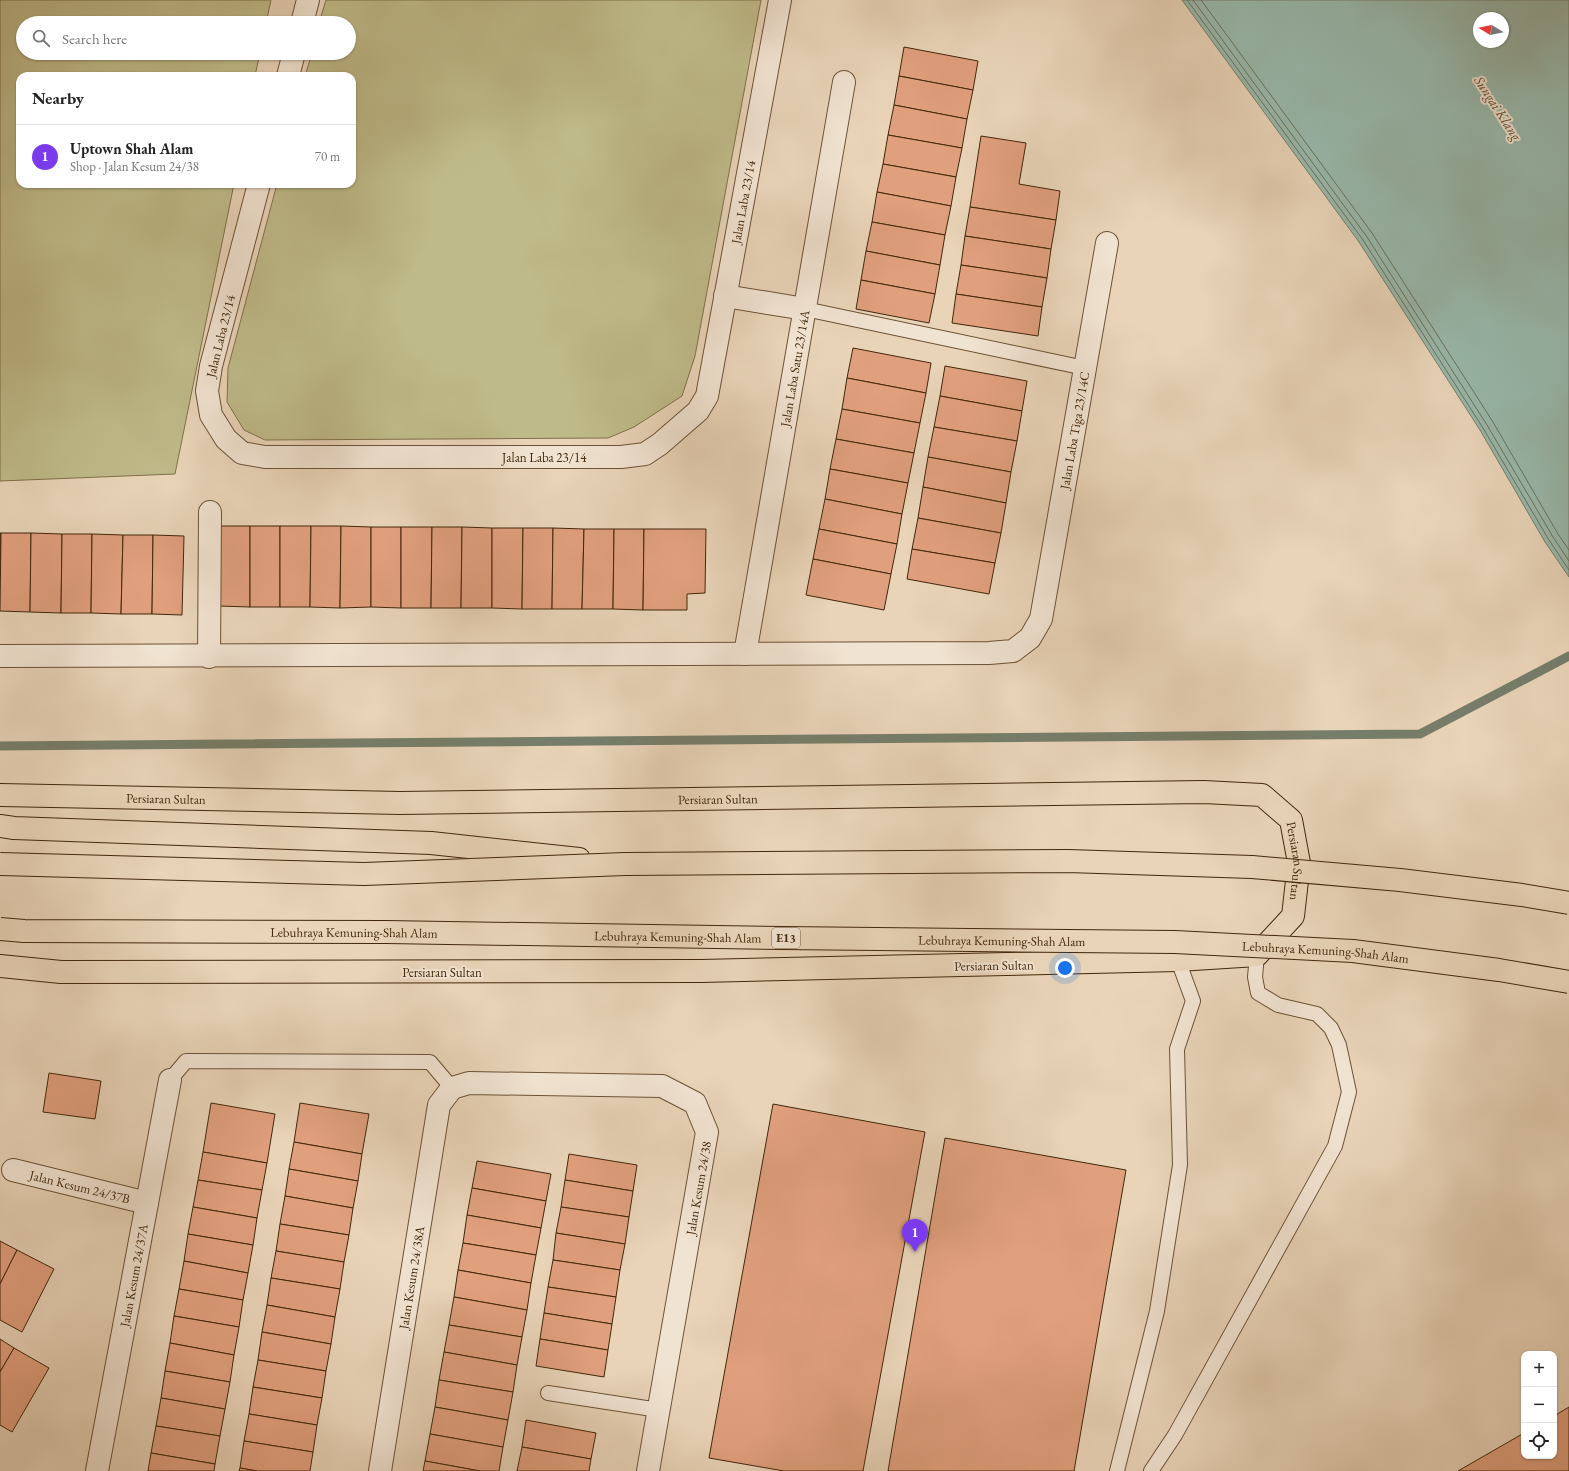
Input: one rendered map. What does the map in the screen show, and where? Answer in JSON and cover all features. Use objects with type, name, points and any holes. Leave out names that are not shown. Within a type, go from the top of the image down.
[{"type":"main road","name":"Persiaran Sultan","points":[[0,795],[400,804],[1204,792],[1262,795],[1291,820],[1299,863],[1293,916],[1257,955],[1178,960],[701,971],[61,972],[0,966]]},
{"type":"main road","points":[[0,826],[14,828],[202,836],[431,843],[625,864]]},
{"type":"main road","points":[[0,864],[364,874],[625,864],[1068,861],[1252,867],[1400,880],[1522,895],[1569,903]]},
{"type":"main road","name":"Lebuhraya Kemuning-Shah Alam","points":[[0,929],[32,931],[386,932],[1175,942],[1353,951],[1499,970],[1569,982]]},
{"type":"main road","points":[[0,976],[61,972]]},
{"type":"street","points":[[304,16],[308,0]]},
{"type":"street","name":"Jalan Laba 23/14","points":[[259,188],[211,366],[207,391],[211,415],[226,439],[242,453],[265,457],[621,457],[645,454],[660,444],[698,411],[707,396],[780,0]]},
{"type":"street","points":[[289,72],[292,60]]},
{"type":"street","name":"Jalan Laba Satu 23/14A","points":[[745,654],[844,82]]},
{"type":"street","name":"Jalan Laba Tiga 23/14C","points":[[745,654],[989,653],[1013,651],[1030,638],[1041,619],[1107,243]]},
{"type":"street","points":[[725,296],[805,309]]},
{"type":"street","points":[[209,656],[210,512]]},
{"type":"street","points":[[0,656],[745,654]]},
{"type":"street","name":"Jalan Kesum 24/37A","points":[[97,1471],[170,1080]]},
{"type":"street","name":"Jalan Kesum 24/38","points":[[452,1088],[469,1083],[662,1086],[695,1103],[707,1132],[648,1471]]},
{"type":"street","name":"Jalan Kesum 24/38A","points":[[380,1471],[440,1105],[452,1088]]},
{"type":"street","name":"Jalan Kesum 24/37B","points":[[13,1170],[147,1203]]},
{"type":"lane","points":[[805,309],[1085,368]]},
{"type":"lane","points":[[1151,1471],[1175,1435],[1335,1146],[1349,1092],[1339,1045],[1331,1028],[1317,1014],[1278,1005],[1258,993],[1254,977],[1257,955]]},
{"type":"lane","points":[[1117,1471],[1157,1311],[1180,1165],[1177,1049],[1193,1001],[1178,960]]},
{"type":"lane","points":[[170,1080],[186,1061],[430,1062],[452,1088]]},
{"type":"lane","points":[[548,1393],[659,1410]]},
{"type":"shaded area","points":[[0,0],[271,0],[268,16],[16,16],[16,60],[258,60],[256,72],[16,72],[16,188],[233,188],[175,474],[0,481]]},
{"type":"shaded area","points":[[326,0],[761,0],[695,356],[682,396],[634,427],[608,438],[265,440],[244,430],[227,402],[228,368],[276,188],[356,188],[356,72],[306,72],[310,60],[356,60],[356,16],[321,16]]},
{"type":"water","name":"Sungai Klang","points":[[1182,0],[1569,0],[1569,577],[1545,542],[1480,430],[1359,242]]},
{"type":"building","points":[[904,47],[978,61],[973,90],[899,76]]},
{"type":"building","points":[[899,76],[973,90],[967,119],[894,105]]},
{"type":"building","points":[[894,105],[967,119],[962,148],[888,135]]},
{"type":"building","points":[[888,135],[962,148],[956,177],[883,164]]},
{"type":"building","points":[[981,136],[1026,143],[1019,184],[1060,191],[1056,220],[970,207]]},
{"type":"building","points":[[883,164],[956,177],[951,206],[877,192]]},
{"type":"building","points":[[877,192],[951,206],[945,235],[872,222]]},
{"type":"building","points":[[970,207],[1056,220],[1051,249],[965,236]]},
{"type":"building","points":[[872,222],[945,235],[940,265],[866,251]]},
{"type":"building","points":[[965,236],[1051,249],[1047,278],[961,265]]},
{"type":"building","points":[[866,251],[940,265],[935,294],[861,280]]},
{"type":"building","points":[[961,265],[1047,278],[1042,307],[956,294]]},
{"type":"building","points":[[861,280],[935,294],[929,323],[856,309]]},
{"type":"building","points":[[956,294],[1042,307],[1038,336],[952,323]]},
{"type":"building","points":[[853,348],[931,363],[926,393],[847,378]]},
{"type":"building","points":[[945,366],[1027,381],[1022,411],[940,396]]},
{"type":"building","points":[[847,378],[926,393],[920,423],[842,409]]},
{"type":"building","points":[[940,396],[1022,411],[1017,441],[934,427]]},
{"type":"building","points":[[842,409],[920,423],[914,453],[836,439]]},
{"type":"building","points":[[934,427],[1017,441],[1011,472],[928,457]]},
{"type":"building","points":[[836,439],[914,453],[908,483],[830,469]]},
{"type":"building","points":[[928,457],[1011,472],[1006,503],[923,487]]},
{"type":"building","points":[[830,469],[908,483],[902,514],[825,499]]},
{"type":"building","points":[[923,487],[1006,503],[1001,533],[918,518]]},
{"type":"building","points":[[825,499],[902,514],[897,544],[819,529]]},
{"type":"building","points":[[918,518],[1001,533],[995,563],[912,549]]},
{"type":"building","points":[[220,526],[250,526],[250,607],[219,606]]},
{"type":"building","points":[[250,526],[280,526],[280,607],[250,607]]},
{"type":"building","points":[[280,526],[311,526],[310,607],[280,607]]},
{"type":"building","points":[[311,526],[341,526],[340,608],[310,607]]},
{"type":"building","points":[[341,526],[371,527],[371,607],[340,608]]},
{"type":"building","points":[[371,527],[401,527],[401,608],[371,607]]},
{"type":"building","points":[[401,527],[432,527],[431,608],[401,608]]},
{"type":"building","points":[[432,527],[462,527],[461,608],[431,608]]},
{"type":"building","points":[[462,527],[492,528],[492,608],[461,608]]},
{"type":"building","points":[[492,528],[523,528],[522,609],[492,608]]},
{"type":"building","points":[[523,528],[553,528],[552,609],[522,609]]},
{"type":"building","points":[[553,528],[584,529],[582,609],[552,609]]},
{"type":"building","points":[[584,529],[614,529],[613,609],[582,609]]},
{"type":"building","points":[[614,529],[644,529],[643,610],[613,609]]},
{"type":"building","points":[[644,529],[706,529],[705,593],[687,594],[687,610],[643,610]]},
{"type":"building","points":[[819,529],[897,544],[891,574],[813,559]]},
{"type":"building","points":[[0,533],[1,533],[0,576]]},
{"type":"building","points":[[1,533],[31,533],[30,612],[0,611]]},
{"type":"building","points":[[31,533],[62,534],[61,613],[30,612]]},
{"type":"building","points":[[62,534],[92,534],[91,613],[61,613]]},
{"type":"building","points":[[92,534],[123,535],[121,614],[91,613]]},
{"type":"building","points":[[123,535],[153,535],[152,614],[121,614]]},
{"type":"building","points":[[153,535],[184,536],[182,615],[152,614]]},
{"type":"building","points":[[912,549],[995,563],[989,594],[907,579]]},
{"type":"building","points":[[813,559],[891,574],[884,610],[806,595]]},
{"type":"building","points":[[49,1073],[101,1081],[95,1119],[43,1112]]},
{"type":"building","points":[[211,1103],[275,1114],[267,1163],[203,1152]]},
{"type":"building","points":[[300,1103],[369,1114],[362,1154],[294,1142]]},
{"type":"building","points":[[773,1104],[925,1132],[863,1471],[784,1471],[709,1458]]},
{"type":"building","points":[[945,1138],[1126,1170],[1074,1471],[888,1471]]},
{"type":"building","points":[[294,1142],[362,1154],[358,1181],[289,1169]]},
{"type":"building","points":[[203,1152],[267,1163],[262,1190],[198,1180]]},
{"type":"building","points":[[569,1154],[637,1165],[633,1191],[565,1180]]},
{"type":"building","points":[[477,1161],[551,1174],[546,1201],[472,1188]]},
{"type":"building","points":[[289,1169],[358,1181],[353,1208],[285,1196]]},
{"type":"building","points":[[198,1180],[262,1190],[257,1218],[193,1207]]},
{"type":"building","points":[[565,1180],[633,1191],[629,1217],[561,1207]]},
{"type":"building","points":[[472,1188],[546,1201],[541,1228],[467,1215]]},
{"type":"building","points":[[285,1196],[353,1208],[349,1235],[280,1224]]},
{"type":"building","points":[[193,1207],[257,1218],[253,1245],[188,1234]]},
{"type":"building","points":[[561,1207],[629,1217],[625,1244],[556,1233]]},
{"type":"building","points":[[467,1215],[541,1228],[536,1255],[463,1243]]},
{"type":"building","points":[[280,1224],[349,1235],[344,1262],[276,1251]]},
{"type":"building","points":[[556,1233],[625,1244],[620,1270],[553,1260]]},
{"type":"building","points":[[188,1234],[253,1245],[248,1273],[184,1261]]},
{"type":"building","points":[[0,1241],[17,1250],[0,1284]]},
{"type":"building","points":[[463,1243],[536,1255],[531,1283],[458,1270]]},
{"type":"building","points":[[17,1250],[54,1269],[22,1332],[0,1320],[0,1284]]},
{"type":"building","points":[[276,1251],[344,1262],[340,1289],[271,1278]]},
{"type":"building","points":[[553,1260],[620,1270],[616,1297],[548,1287]]},
{"type":"building","points":[[184,1261],[248,1273],[243,1300],[179,1289]]},
{"type":"building","points":[[458,1270],[531,1283],[527,1310],[454,1297]]},
{"type":"building","points":[[271,1278],[340,1289],[335,1317],[267,1305]]},
{"type":"building","points":[[548,1287],[616,1297],[612,1324],[544,1313]]},
{"type":"building","points":[[179,1289],[243,1300],[239,1327],[174,1316]]},
{"type":"building","points":[[454,1297],[527,1310],[522,1337],[449,1325]]},
{"type":"building","points":[[267,1305],[335,1317],[331,1344],[262,1332]]},
{"type":"building","points":[[544,1313],[612,1324],[608,1350],[540,1339]]},
{"type":"building","points":[[174,1316],[239,1327],[234,1355],[170,1343]]},
{"type":"building","points":[[449,1325],[522,1337],[517,1365],[444,1352]]},
{"type":"building","points":[[262,1332],[331,1344],[326,1371],[258,1360]]},
{"type":"building","points":[[0,1339],[14,1348],[0,1372]]},
{"type":"building","points":[[540,1339],[608,1350],[604,1377],[536,1366]]},
{"type":"building","points":[[170,1343],[234,1355],[230,1382],[165,1371]]},
{"type":"building","points":[[14,1348],[49,1368],[12,1432],[0,1425],[0,1372]]},
{"type":"building","points":[[444,1352],[517,1365],[513,1392],[439,1380]]},
{"type":"building","points":[[258,1360],[326,1371],[322,1398],[253,1387]]},
{"type":"building","points":[[165,1371],[230,1382],[225,1409],[161,1398]]},
{"type":"building","points":[[439,1380],[513,1392],[508,1420],[435,1407]]},
{"type":"building","points":[[253,1387],[322,1398],[317,1425],[249,1414]]},
{"type":"building","points":[[161,1398],[225,1409],[220,1436],[156,1426]]},
{"type":"building","points":[[435,1407],[508,1420],[503,1447],[430,1434]]},
{"type":"building","points":[[1569,1407],[1569,1471],[1458,1471],[1521,1435],[1521,1459],[1557,1459],[1557,1414]]},
{"type":"building","points":[[249,1414],[317,1425],[313,1452],[244,1441]]},
{"type":"building","points":[[526,1420],[596,1433],[591,1459],[522,1447]]},
{"type":"building","points":[[156,1426],[220,1436],[215,1464],[151,1453]]},
{"type":"building","points":[[430,1434],[503,1447],[499,1471],[480,1471],[425,1461]]},
{"type":"building","points":[[244,1441],[313,1452],[310,1471],[257,1471],[240,1468]]},
{"type":"building","points":[[522,1447],[591,1459],[589,1471],[517,1471]]},
{"type":"building","points":[[151,1453],[215,1464],[214,1471],[148,1471]]},
{"type":"building","points":[[425,1461],[480,1471],[423,1471]]},
{"type":"building","points":[[240,1468],[257,1471],[239,1471]]},
{"type":"waterway","points":[[0,746],[1420,734],[1569,656]]},
{"type":"place","name":"Uptown Shah Alam","points":[[915,1252]]}]
